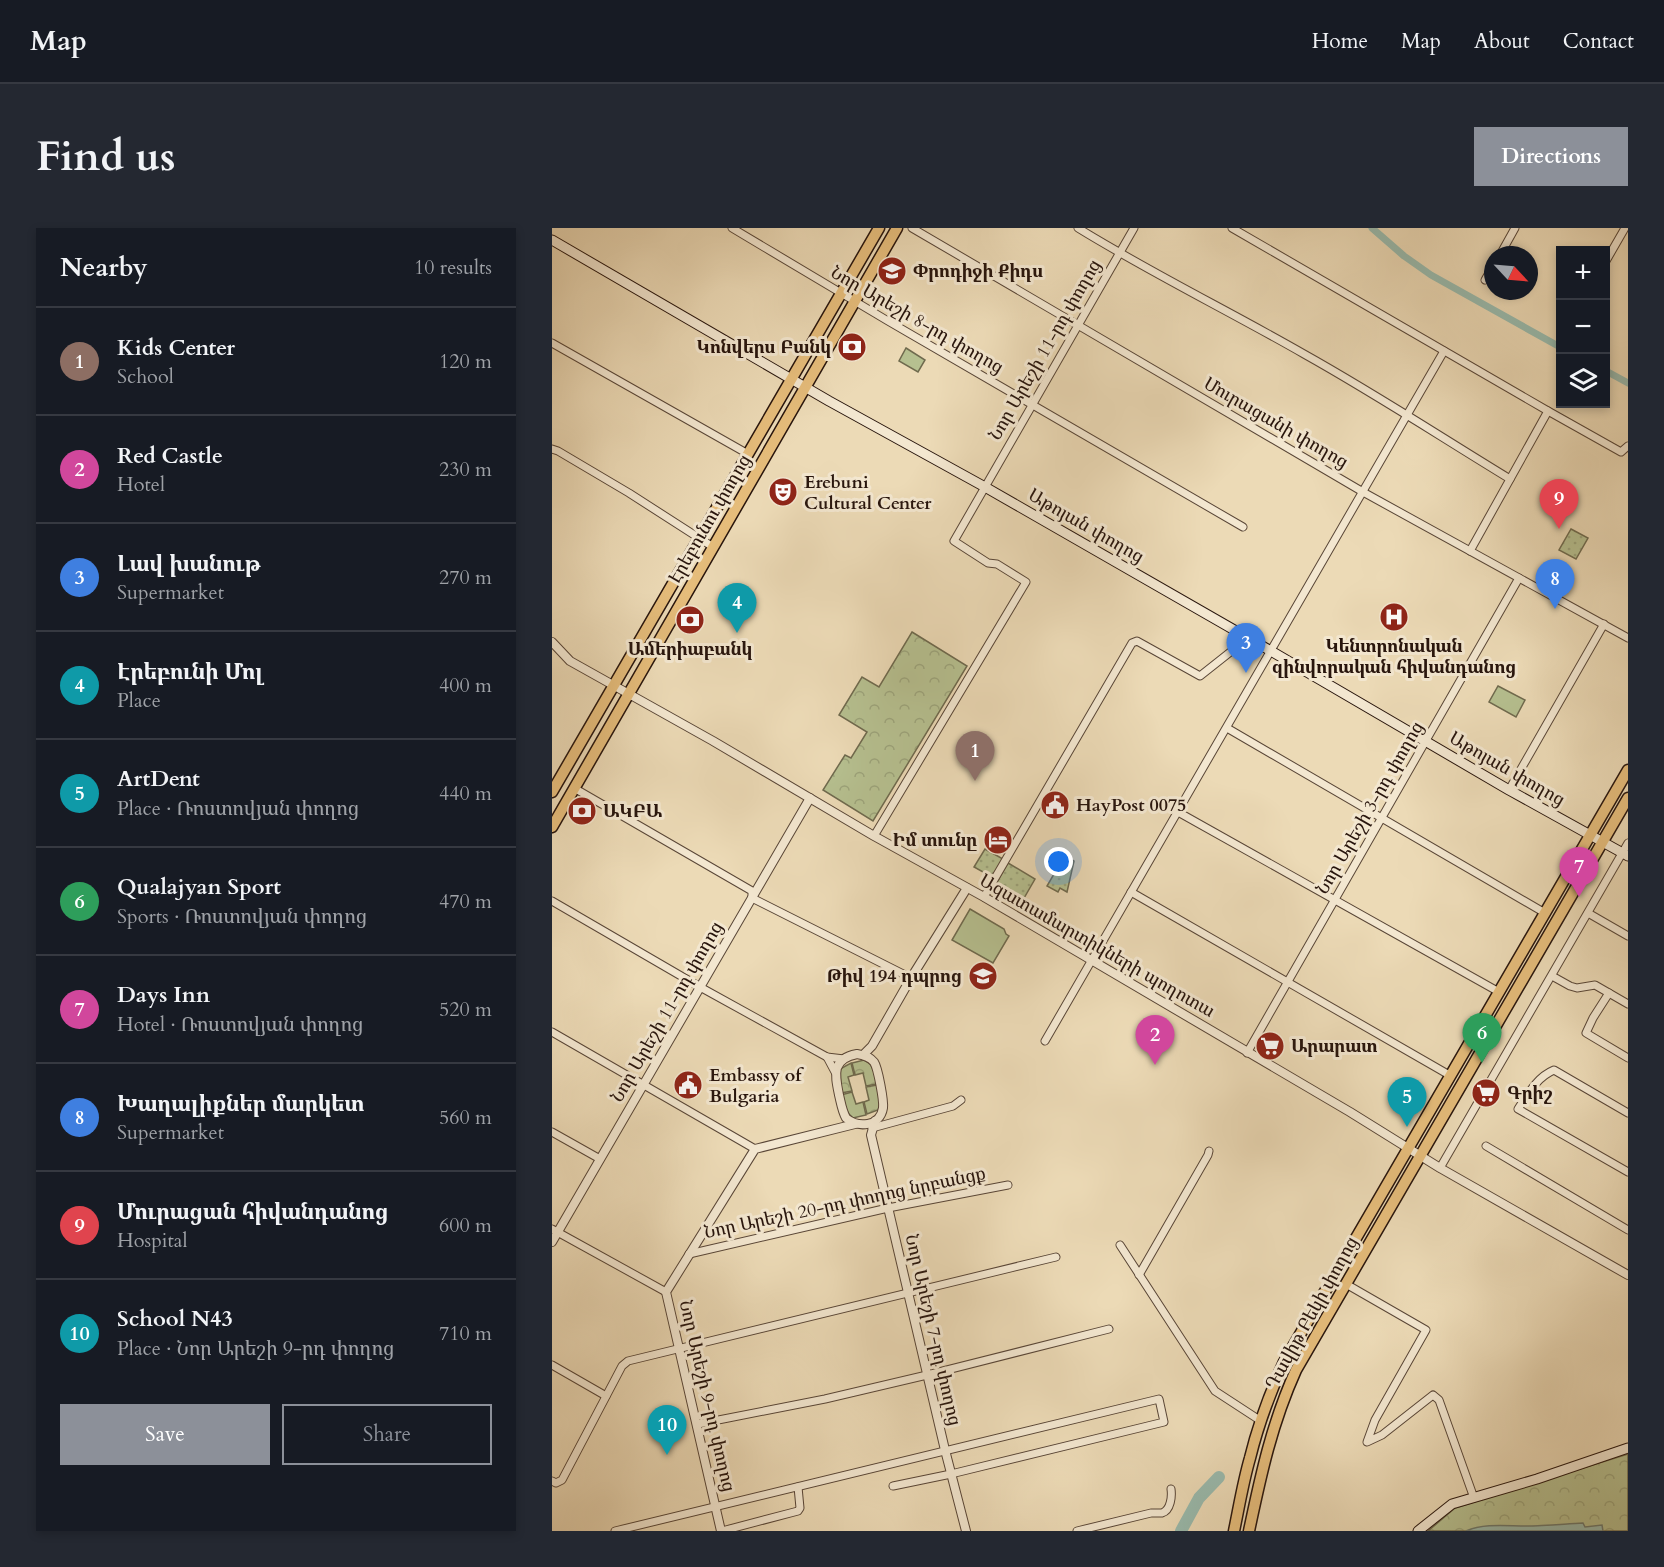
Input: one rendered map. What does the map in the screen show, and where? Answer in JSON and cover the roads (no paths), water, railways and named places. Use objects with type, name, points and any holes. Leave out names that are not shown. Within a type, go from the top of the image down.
[{"type":"main road","name":"Էրեբունու փողոց","points":[[552,792],[555,780],[614,685],[879,228]]},
{"type":"main road","name":"Էրեբունու փողոց","points":[[552,827],[897,228]]},
{"type":"main road","name":"Աթոյան փողոց","points":[[552,240],[1625,855]]},
{"type":"main road","name":"Դավիթ Բեկի փողոց","points":[[1233,1531],[1250,1456],[1271,1391],[1284,1362],[1628,770]]},
{"type":"main road","name":"Դավիթ Բեկի փողոց","points":[[1249,1531],[1263,1467],[1283,1399],[1296,1370],[1628,798]]},
{"type":"main road","points":[[1418,1531],[1452,1504],[1628,1448]]},
{"type":"street","name":"Նոր Արեշի 8-րդ փողոց","points":[[732,228],[1243,527]]},
{"type":"street","name":"Մուրացանի փողոց","points":[[912,228],[1363,492],[1628,638]]},
{"type":"street","points":[[1078,228],[1119,254],[1356,384],[1510,479]]},
{"type":"street","name":"Նոր Արեշի 11-րդ փողոց","points":[[874,836],[1026,582],[997,564],[988,563],[954,541],[1134,228]]},
{"type":"street","points":[[1232,228],[1621,452],[1628,446]]},
{"type":"street","points":[[1505,246],[1515,228]]},
{"type":"street","points":[[1610,253],[1625,228]]},
{"type":"street","points":[[552,343],[748,454]]},
{"type":"street","points":[[1045,1041],[1444,351]]},
{"type":"street","points":[[1470,551],[1548,411]]},
{"type":"street","points":[[552,449],[713,547]]},
{"type":"street","name":"Նոր Արեշի 3-րդ փողոց","points":[[1247,1053],[1520,578]]},
{"type":"street","points":[[1509,790],[1604,624]]},
{"type":"street","points":[[984,897],[1132,643],[1137,641],[1200,676],[1248,639]]},
{"type":"street","name":"Ազատամարտիկների պողոտա","points":[[552,642],[570,661],[984,897],[1341,1107],[1409,1150],[1628,1275]]},
{"type":"street","points":[[1227,728],[1545,913]]},
{"type":"street","points":[[574,788],[752,891],[752,898],[911,978]]},
{"type":"street","name":"Նոր Արեշի 11-րդ փողոց","points":[[552,1242],[555,1230],[644,1085],[810,798]]},
{"type":"street","points":[[1178,812],[1499,992]]},
{"type":"street","points":[[1440,1168],[1588,913],[1625,855],[1628,843]]},
{"type":"street","points":[[863,1055],[872,1046],[967,888]]},
{"type":"street","points":[[1131,892],[1450,1076]]},
{"type":"street","points":[[552,901],[827,1057],[844,1059]]},
{"type":"street","points":[[1588,913],[1628,936]]},
{"type":"street","points":[[1552,975],[1570,986],[1583,988],[1595,985],[1628,1004]]},
{"type":"street","points":[[1609,993],[1586,1033],[1628,1058]]},
{"type":"street","points":[[552,1032],[755,1149],[859,1125]]},
{"type":"street","points":[[872,1046],[884,1106],[873,1128]]},
{"type":"street","points":[[835,1072],[838,1065],[850,1056],[863,1055],[874,1062]]},
{"type":"street","points":[[827,1057],[835,1072],[845,1116],[839,1128]]},
{"type":"street","points":[[1628,1113],[1554,1070],[1543,1076],[1530,1090],[1518,1109],[1628,1172]]},
{"type":"street","points":[[873,1128],[953,1106],[961,1100]]},
{"type":"street","name":"Նոր Արեշի 7-րդ փողոց","points":[[845,1116],[846,1119],[859,1125],[873,1128],[907,1292],[966,1531]]},
{"type":"street","points":[[552,1132],[600,1159]]},
{"type":"street","points":[[1486,1146],[1628,1230]]},
{"type":"street","name":"Նոր Արեշի 9-րդ փողոց","points":[[722,1531],[666,1292],[755,1149]]},
{"type":"street","points":[[1139,1275],[1209,1155],[1209,1151]]},
{"type":"street","name":"Նոր Արեշի 20-րդ փողոց նրբանցք","points":[[689,1254],[888,1208],[1008,1185]]},
{"type":"street","points":[[555,1230],[666,1292]]},
{"type":"street","points":[[1120,1245],[1215,1391],[1261,1421]]},
{"type":"street","points":[[556,1481],[562,1480],[624,1363],[1056,1257]]},
{"type":"street","points":[[1346,1284],[1426,1330],[1376,1420],[1367,1442],[1382,1435],[1433,1395],[1439,1400],[1474,1498]]},
{"type":"street","points":[[698,1424],[927,1376],[1109,1329]]},
{"type":"street","points":[[552,1365],[606,1396]]},
{"type":"street","points":[[615,1531],[1159,1399],[1164,1422],[893,1486]]},
{"type":"street","points":[[722,1531],[798,1511],[800,1508],[798,1487]]},
{"type":"street","points":[[1077,1531],[1151,1513],[1162,1513],[1168,1509],[1172,1496],[1171,1489]]},
{"type":"waterway","points":[[1372,228],[1404,256],[1431,275],[1556,345]]},
{"type":"waterway","points":[[1610,373],[1628,383]]},
{"type":"waterway","points":[[1181,1531],[1199,1498],[1219,1477]]},
{"type":"place","name":"Փրոդիջի Քիդս","points":[[892,271]]},
{"type":"place","name":"Կոնվերս Բանկ","points":[[852,347]]},
{"type":"place","name":"Erebuni Cultural Center","points":[[783,492]]},
{"type":"place","name":"Մուրացան հիվանդանոց","points":[[1559,529]]},
{"type":"place","name":"Խաղալիքներ մարկետ","points":[[1555,609]]},
{"type":"place","name":"Կենտրոնական զինվորական հիվանդանոց","points":[[1394,617]]},
{"type":"place","name":"Ամերիաբանկ","points":[[690,620]]},
{"type":"place","name":"Էրեբունի Մոլ","points":[[737,633]]},
{"type":"place","name":"Լավ խանութ","points":[[1246,673]]},
{"type":"place","name":"Kids Center","points":[[975,781]]},
{"type":"place","name":"HayPost 0075","points":[[1055,805]]},
{"type":"place","name":"ԱԿԲԱ","points":[[582,811]]},
{"type":"place","name":"Իմ տունը","points":[[998,840]]},
{"type":"place","name":"Days Inn","points":[[1579,897]]},
{"type":"place","name":"Թիվ 194 դպրոց","points":[[983,976]]},
{"type":"place","name":"Արարատ","points":[[1270,1046]]},
{"type":"place","name":"Qualajyan Sport","points":[[1482,1063]]},
{"type":"place","name":"Red Castle","points":[[1155,1065]]},
{"type":"place","name":"Embassy of Bulgaria","points":[[688,1085]]},
{"type":"place","name":"Գրիշ","points":[[1486,1093]]},
{"type":"place","name":"ArtDent","points":[[1407,1127]]},
{"type":"place","name":"School N43","points":[[667,1455]]}]
